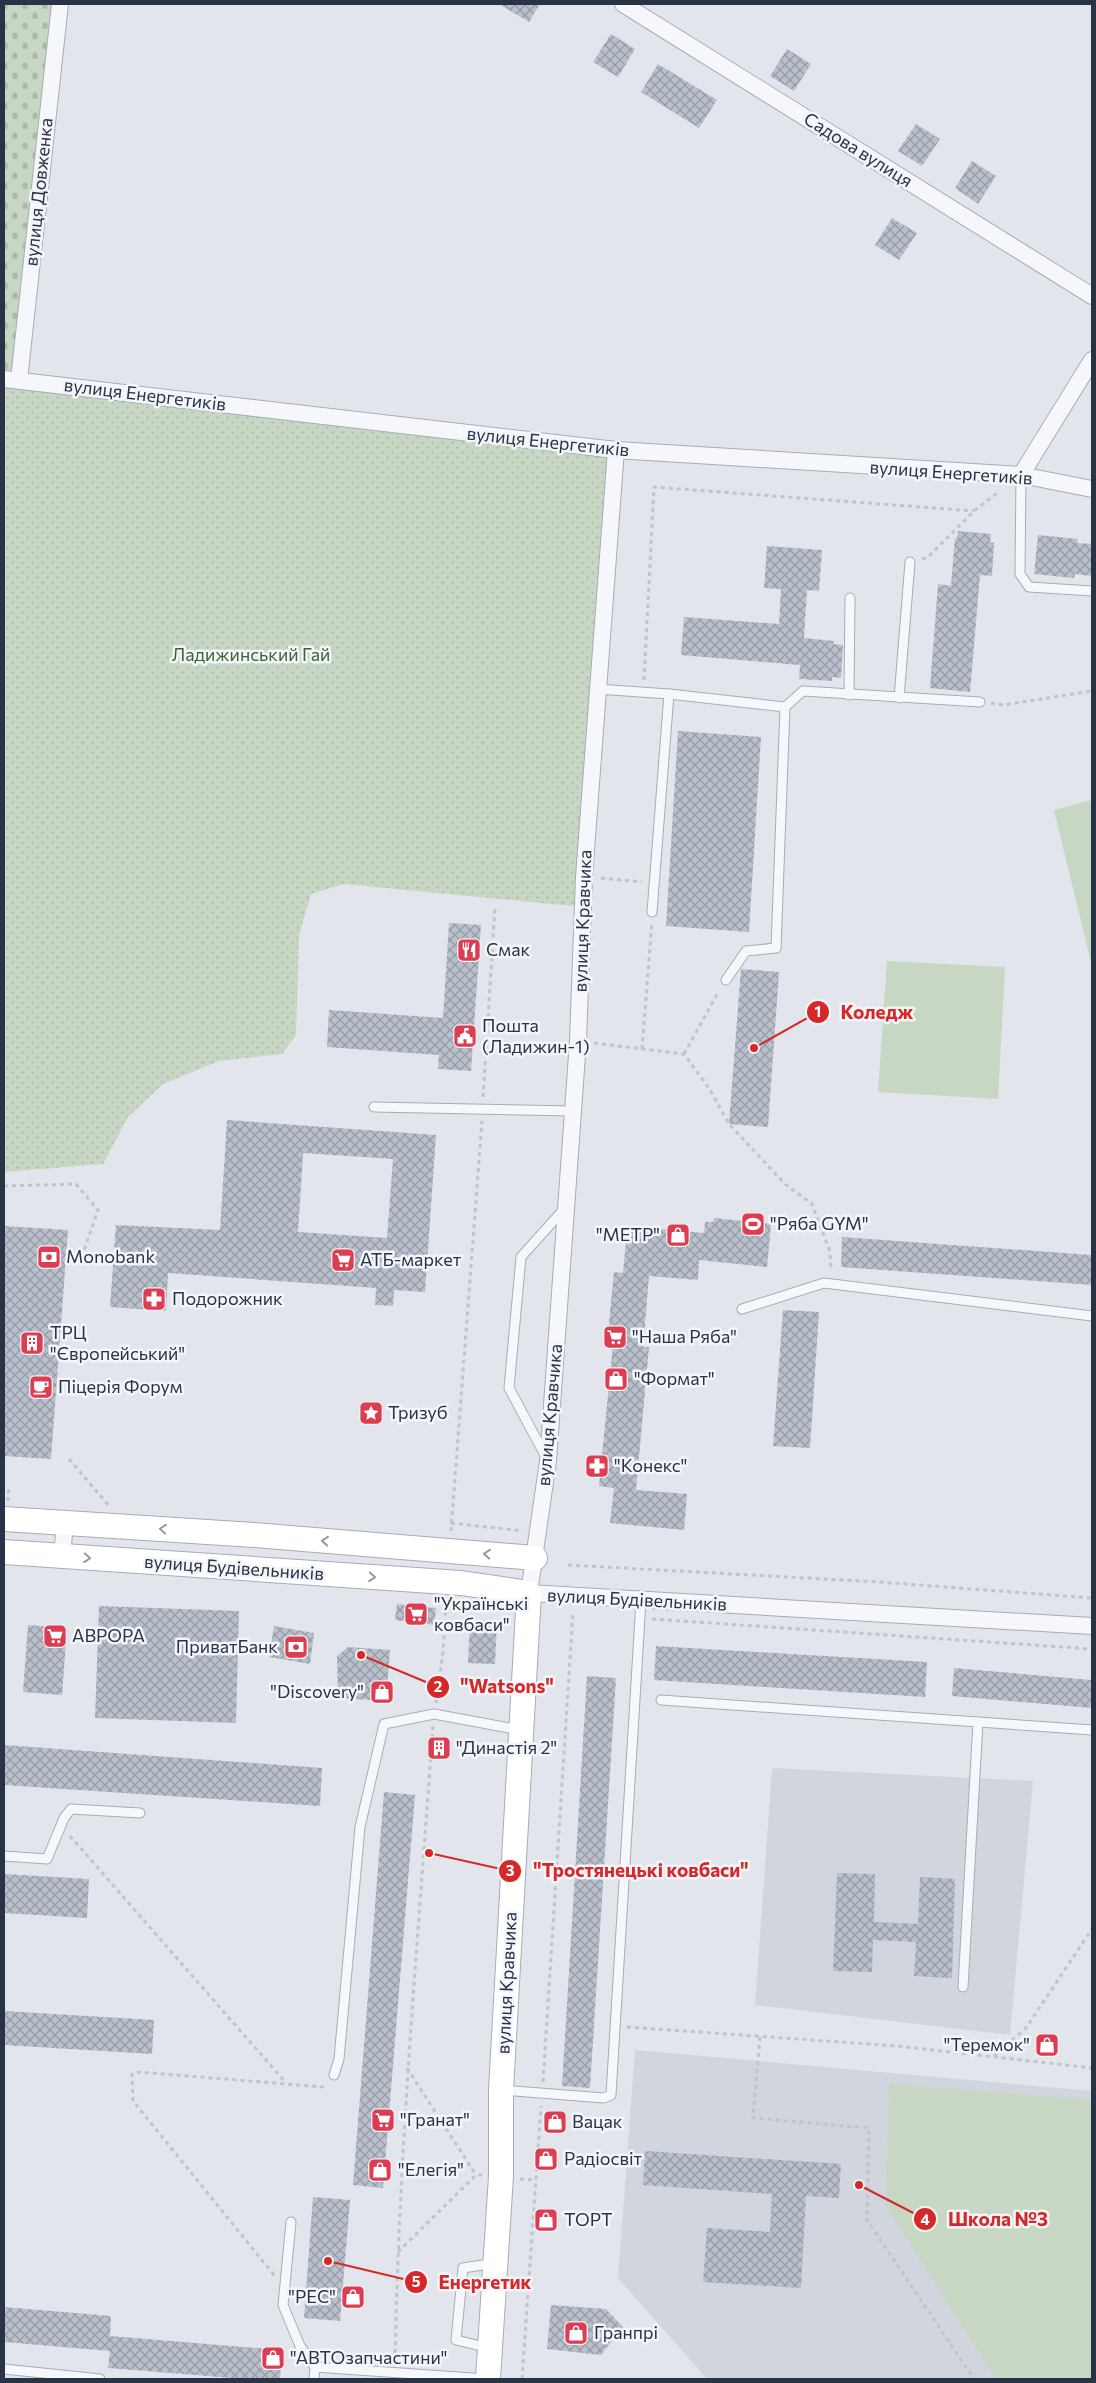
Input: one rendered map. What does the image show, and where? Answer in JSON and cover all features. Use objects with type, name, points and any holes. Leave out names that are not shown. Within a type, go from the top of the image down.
[{"type":"street","name":"вулиця Довженка","points":[[11,380],[60,4]]},
{"type":"street","name":"Садова вулиця","points":[[623,4],[1092,296]]},
{"type":"street","points":[[1021,475],[1092,360]]},
{"type":"street","name":"вулиця Енергетиків","points":[[11,380],[616,450],[1021,475],[1092,489]]},
{"type":"street","name":"вулиця Кравчика","points":[[488,2379],[501,2176],[501,2090],[529,1593],[548,1461],[578,1041],[584,877],[616,450]]},
{"type":"street","points":[[4,1519],[535,1558]]},
{"type":"street","points":[[62,1556],[65,1523]]},
{"type":"street","name":"вулиця Будівельників","points":[[4,1552],[461,1583],[529,1593],[1092,1626]]},
{"type":"lane","points":[[1021,475],[1020,574],[1029,587],[1092,591]]},
{"type":"lane","points":[[899,698],[910,562]]},
{"type":"lane","points":[[849,695],[850,598]]},
{"type":"lane","points":[[597,689],[669,694],[785,707]]},
{"type":"lane","points":[[726,980],[746,950],[776,948],[785,707],[803,691],[980,702]]},
{"type":"lane","points":[[652,912],[669,694]]},
{"type":"lane","points":[[374,1107],[482,1111],[572,1111]]},
{"type":"lane","points":[[548,1461],[509,1388],[521,1256],[567,1205]]},
{"type":"lane","points":[[742,1309],[824,1284],[832,1284],[1092,1316]]},
{"type":"lane","points":[[501,2090],[604,2098],[611,2095],[642,1600]]},
{"type":"lane","points":[[661,1700],[1092,1730]]},
{"type":"lane","points":[[334,2075],[338,2059],[360,1826],[384,1724],[434,1714],[522,1731]]},
{"type":"lane","points":[[962,1987],[978,1722]]},
{"type":"lane","points":[[4,1856],[47,1859],[61,1826],[71,1809],[140,1813]]},
{"type":"lane","points":[[291,2222],[283,2305],[300,2346],[315,2367],[314,2379]]},
{"type":"lane","points":[[490,2348],[456,2340],[463,2268],[496,2263]]},
{"type":"lane","points":[[315,2367],[488,2379]]},
{"type":"lane","points":[[4,2369],[100,2379]]},
{"type":"path","points":[[910,562],[928,557],[974,511],[1021,475]]},
{"type":"path","points":[[643,692],[654,487],[974,511]]},
{"type":"path","points":[[980,702],[1003,705],[1081,691],[1092,691]]},
{"type":"path","points":[[584,877],[655,883]]},
{"type":"path","points":[[450,1536],[482,1111],[495,908]]},
{"type":"path","points":[[642,1049],[652,912]]},
{"type":"path","points":[[684,1054],[726,980]]},
{"type":"path","points":[[578,1041],[684,1054],[709,1088],[729,1124],[785,1184],[812,1204],[830,1252],[832,1284]]},
{"type":"path","points":[[4,1186],[76,1184],[98,1210],[82,1256]]},
{"type":"path","points":[[69,1459],[127,1527]]},
{"type":"path","points":[[451,1523],[526,1531]]},
{"type":"path","points":[[568,1565],[879,1582],[1092,1598]]},
{"type":"path","points":[[394,2371],[397,2253],[407,2067],[434,1714],[443,1652],[446,1601]]},
{"type":"path","points":[[522,2379],[573,1612]]},
{"type":"path","points":[[61,1826],[287,2084]]},
{"type":"path","points":[[994,2057],[1026,2028],[1092,1929]]},
{"type":"path","points":[[616,2026],[898,2046],[1092,2068]]},
{"type":"path","points":[[760,2037],[753,2118],[869,2128],[868,2220],[974,2379]]},
{"type":"path","points":[[397,2253],[476,2175],[407,2067]]},
{"type":"path","points":[[285,2289],[133,2101],[132,2074],[140,2072],[323,2087],[334,2075]]},
{"type":"shaded area","points":[[772,1768],[1033,1781],[1010,2035],[755,2005]]},
{"type":"shaded area","points":[[635,2050],[1092,2091],[1092,2379],[707,2379],[618,2278]]},
{"type":"green space","points":[[4,4],[61,4],[19,380],[4,379]]},
{"type":"green space","name":"Ладижинський Гай","points":[[4,379],[616,450],[583,907],[344,884],[311,894],[299,935],[296,1035],[282,1054],[219,1061],[163,1084],[128,1117],[103,1164],[4,1172]]},
{"type":"green space","points":[[1092,800],[1092,967],[1054,810]]},
{"type":"green space","points":[[887,961],[1005,967],[998,1099],[878,1092]]},
{"type":"green space","points":[[889,2084],[1092,2100],[1092,2379],[996,2379],[886,2206]]},
{"type":"building","points":[[499,4],[540,4],[529,22]]},
{"type":"building","points":[[611,34],[635,49],[618,77],[593,62]]},
{"type":"building","points":[[787,49],[811,64],[794,91],[770,76]]},
{"type":"building","points":[[658,64],[717,100],[699,128],[641,92]]},
{"type":"building","points":[[916,124],[940,139],[922,166],[898,151]]},
{"type":"building","points":[[972,161],[996,176],[978,204],[955,188]]},
{"type":"building","points":[[892,218],[917,233],[899,260],[875,245]]},
{"type":"building","points":[[958,531],[991,534],[990,542],[994,543],[992,576],[980,575],[970,692],[930,688],[938,584],[951,586],[955,538],[957,539]]},
{"type":"building","points":[[1038,535],[1078,539],[1077,543],[1092,544],[1092,576],[1075,574],[1074,578],[1034,574]]},
{"type":"building","points":[[767,546],[822,550],[819,591],[807,590],[804,638],[834,641],[833,644],[843,645],[841,678],[832,677],[832,681],[799,679],[800,665],[681,655],[684,617],[779,624],[781,589],[764,588]]},
{"type":"building","points":[[678,731],[761,737],[749,932],[666,926]]},
{"type":"building","points":[[449,923],[481,925],[471,1071],[438,1069],[439,1055],[327,1047],[329,1010],[443,1018]]},
{"type":"building","points":[[741,969],[779,972],[768,1127],[729,1124]]},
{"type":"building","points":[[227,1120],[436,1135],[425,1292],[394,1290],[393,1306],[375,1305],[376,1288],[168,1273],[166,1311],[110,1307],[116,1225],[220,1230]],"holes":[[[303,1153],[393,1159],[387,1238],[298,1232]]]},
{"type":"building","points":[[714,1218],[771,1224],[767,1267],[699,1260],[698,1280],[649,1276],[643,1347],[649,1347],[636,1490],[687,1494],[684,1530],[610,1523],[614,1488],[599,1486],[613,1344],[607,1344],[614,1272],[623,1273],[627,1231],[637,1232],[638,1227],[704,1233],[705,1222],[713,1222]]},
{"type":"building","name":"ТРЦ \"Європейський\"","points":[[4,1226],[68,1230],[51,1459],[4,1456]]},
{"type":"building","points":[[842,1237],[1092,1255],[1092,1285],[841,1267]]},
{"type":"building","points":[[783,1310],[819,1312],[810,1448],[773,1446]]},
{"type":"building","name":"\"Українські ковбаси\"","points":[[397,1604],[436,1608],[434,1625],[395,1620]]},
{"type":"building","points":[[99,1606],[239,1611],[236,1723],[95,1718]]},
{"type":"building","points":[[470,1620],[497,1621],[495,1664],[468,1663]]},
{"type":"building","points":[[28,1625],[67,1628],[62,1695],[23,1692]]},
{"type":"building","points":[[274,1626],[314,1633],[310,1664],[269,1657]]},
{"type":"building","points":[[656,1646],[927,1662],[925,1697],[654,1680]]},
{"type":"building","points":[[348,1647],[390,1650],[386,1701],[338,1698],[337,1656]]},
{"type":"building","points":[[954,1668],[1092,1680],[1092,1708],[952,1696]]},
{"type":"building","points":[[587,1676],[616,1678],[590,2088],[562,2086]]},
{"type":"building","points":[[4,1745],[322,1768],[320,1806],[4,1785]]},
{"type":"building","points":[[384,1792],[415,1795],[383,2188],[353,2185]]},
{"type":"building","points":[[837,1873],[875,1874],[874,1922],[918,1924],[920,1877],[955,1879],[952,1978],[914,1976],[916,1942],[873,1940],[872,1972],[833,1971]]},
{"type":"building","points":[[4,1874],[89,1879],[87,1918],[4,1913]]},
{"type":"building","points":[[4,2011],[154,2020],[152,2054],[4,2045]]},
{"type":"building","points":[[645,2151],[841,2164],[839,2198],[806,2196],[801,2288],[703,2282],[707,2228],[770,2232],[772,2194],[643,2185]]},
{"type":"building","points":[[313,2197],[350,2200],[340,2321],[304,2318]]},
{"type":"building","points":[[551,2305],[606,2309],[623,2327],[601,2355],[547,2349]]},
{"type":"building","points":[[4,2307],[111,2316],[110,2336],[282,2350],[280,2379],[245,2379],[108,2368],[110,2351],[4,2342]]},
{"type":"place","name":"Смак","points":[[469,950]]},
{"type":"place","name":"Пошта (Ладижин-1)","points":[[465,1036]]},
{"type":"place","name":"Коледж","points":[[754,1048]]},
{"type":"place","name":"\"Ряба GYM\"","points":[[753,1224]]},
{"type":"place","name":"\"МЕТР\"","points":[[678,1235]]},
{"type":"place","name":"Monobank","points":[[49,1257]]},
{"type":"place","name":"АТБ-маркет","points":[[343,1260]]},
{"type":"place","name":"Подорожник","points":[[154,1299]]},
{"type":"place","name":"\"Наша Ряба\"","points":[[615,1337]]},
{"type":"place","name":"ТРЦ \"Європейський\"","points":[[32,1343]]},
{"type":"place","name":"\"Формат\"","points":[[616,1379]]},
{"type":"place","name":"Піцерія Форум","points":[[41,1387]]},
{"type":"place","name":"Тризуб","points":[[371,1413]]},
{"type":"place","name":"\"Конекс\"","points":[[597,1466]]},
{"type":"place","name":"\"Українські ковбаси\"","points":[[416,1614]]},
{"type":"place","name":"АВРОРА","points":[[55,1636]]},
{"type":"place","name":"ПриватБанк","points":[[296,1647]]},
{"type":"place","name":"\"Watsons\"","points":[[361,1655]]},
{"type":"place","name":"\"Discovery\"","points":[[382,1692]]},
{"type":"place","name":"\"Династія 2\"","points":[[439,1748]]},
{"type":"place","name":"\"Тростянецькі ковбаси\"","points":[[429,1853]]},
{"type":"place","name":"\"Теремок\"","points":[[1047,2045]]},
{"type":"place","name":"\"Гранат\"","points":[[383,2120]]},
{"type":"place","name":"Вацак","points":[[555,2122]]},
{"type":"place","name":"Радіосвіт","points":[[546,2159]]},
{"type":"place","name":"\"Елегія\"","points":[[380,2170]]},
{"type":"place","name":"Школа №3","points":[[859,2185]]},
{"type":"place","name":"ТОРТ","points":[[546,2220]]},
{"type":"place","name":"Енергетик","points":[[328,2261]]},
{"type":"place","name":"\"РЕС\"","points":[[353,2297]]},
{"type":"place","name":"Гранпрі","points":[[576,2333]]},
{"type":"place","name":"\"АВТОзапчастини\"","points":[[273,2358]]}]
